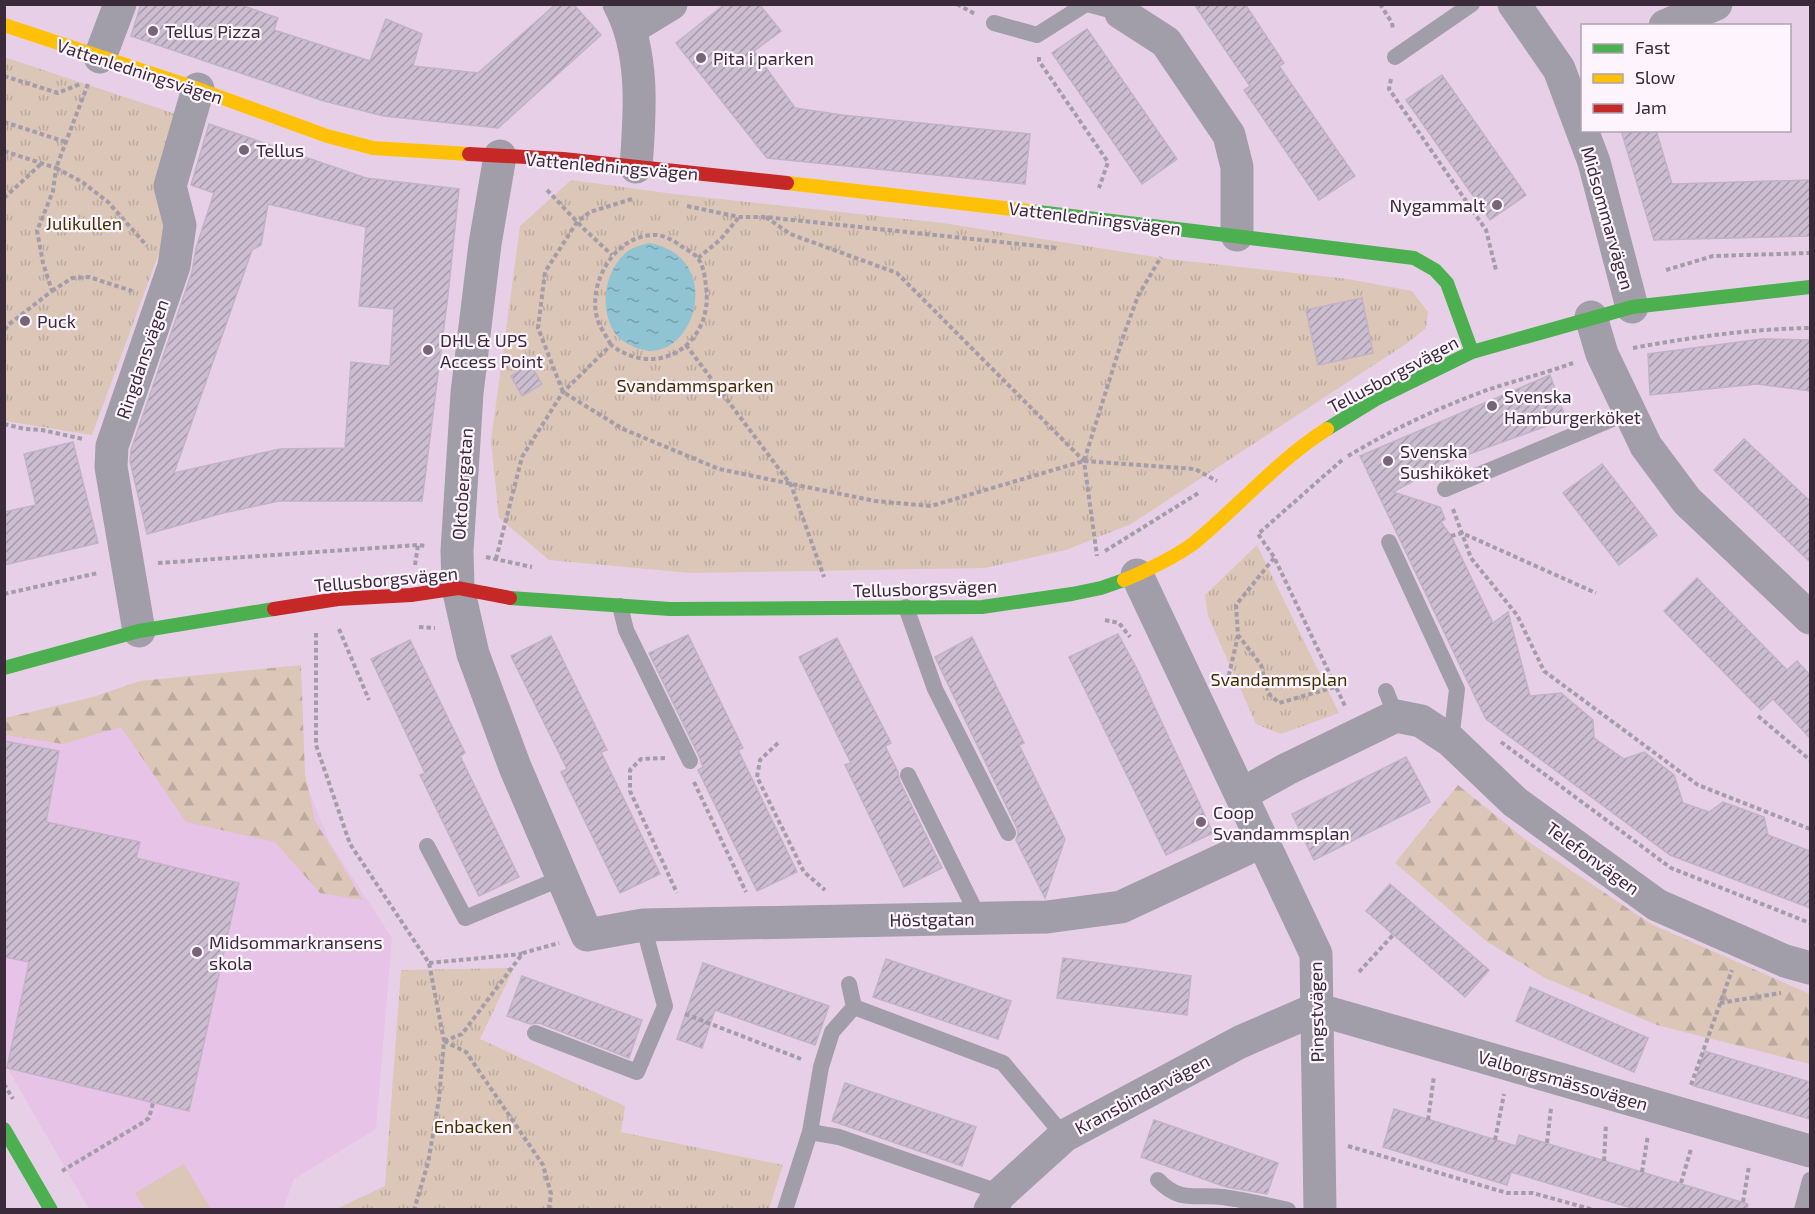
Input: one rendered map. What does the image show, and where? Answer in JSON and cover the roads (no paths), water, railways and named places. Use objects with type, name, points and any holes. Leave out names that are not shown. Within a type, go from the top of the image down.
[{"type":"street","points":[[100,57],[120,4]]},
{"type":"street","points":[[636,167],[639,112],[637,66],[625,17],[672,4]]},
{"type":"street","name":"Midsommarvägen","points":[[1514,4],[1571,64],[1581,107]]},
{"type":"street","points":[[1670,24],[1716,4]]},
{"type":"street","points":[[1121,13],[1166,42],[1229,135],[1236,167],[1237,235]]},
{"type":"street","name":"Vattenledningsvägen","points":[[4,25],[198,89],[327,136],[373,148],[563,159],[1089,217],[1414,258],[1436,270],[1447,283],[1472,352]]},
{"type":"street","name":"Ringdansvägen","points":[[139,631],[111,467],[112,446],[174,266],[180,225],[170,186],[198,89]]},
{"type":"street","name":"Midsommarvägen","points":[[1587,132],[1632,307]]},
{"type":"street","name":"Oktobergatan","points":[[500,156],[484,244],[467,393],[458,588],[473,654],[515,767],[587,935]]},
{"type":"street","name":"Tellusborgsvägen","points":[[4,668],[139,631],[338,599],[411,595],[458,588],[523,600],[670,609],[982,607],[1101,588],[1137,575],[1192,544],[1305,443],[1376,399],[1472,352],[1632,307],[1810,287]]},
{"type":"street","points":[[1591,317],[1602,354],[1646,446],[1687,501],[1810,618]]},
{"type":"street","points":[[1137,575],[1242,794]]},
{"type":"street","name":"Telefonvägen","points":[[1242,794],[1287,769],[1391,704],[1451,741],[1515,802],[1657,905],[1785,961],[1800,980]]},
{"type":"street","name":"Pingstvägen","points":[[1242,794],[1316,954],[1320,1209]]},
{"type":"street","name":"Höstgatan","points":[[587,935],[643,925],[1047,917],[1121,907],[1263,841]]},
{"type":"street","name":"Kransbindarvägen","points":[[994,1202],[1064,1136],[1240,1042],[1316,1009]]},
{"type":"street","name":"Valborgsmässovägen","points":[[1316,1009],[1810,1151]]},
{"type":"street","points":[[4,1128],[51,1209]]},
{"type":"lane","points":[[994,23],[1037,35],[1086,4],[1121,13]]},
{"type":"lane","points":[[1395,57],[1472,4]]},
{"type":"lane","points":[[1445,489],[1629,412]]},
{"type":"lane","points":[[1389,542],[1457,689],[1451,741]]},
{"type":"lane","points":[[620,606],[626,630],[690,761]]},
{"type":"lane","points":[[906,608],[935,689],[1008,833]]},
{"type":"lane","points":[[908,776],[979,918]]},
{"type":"lane","points":[[427,846],[465,918],[562,878]]},
{"type":"lane","points":[[535,1033],[637,1072],[665,1006],[643,925]]},
{"type":"lane","points":[[849,984],[854,1007]]},
{"type":"lane","points":[[785,1209],[810,1131],[821,1067],[832,1032],[854,1007]]},
{"type":"lane","points":[[854,1007],[1003,1063],[1064,1136]]},
{"type":"lane","points":[[810,1131],[849,1141],[990,1189],[994,1202]]},
{"type":"lane","points":[[1158,1180],[1168,1190],[1186,1196],[1221,1197],[1288,1209]]},
{"type":"lane","points":[[1802,1209],[1810,1180]]},
{"type":"water","points":[[649,243],[674,253],[689,269],[695,289],[694,310],[686,329],[672,344],[655,351],[634,347],[620,339],[611,326],[606,307],[610,276],[621,258],[635,247]]},
{"type":"place","name":"Tellus Pizza","points":[[153,31]]},
{"type":"place","name":"Pita i parken","points":[[701,58]]},
{"type":"place","name":"Tellus","points":[[244,150]]},
{"type":"place","name":"Nygammalt","points":[[1497,205]]},
{"type":"place","name":"Puck","points":[[25,321]]},
{"type":"place","name":"DHL & UPS Access Point","points":[[428,350]]},
{"type":"place","name":"Svenska Hamburgerköket","points":[[1492,406]]},
{"type":"place","name":"Svenska Sushiköket","points":[[1388,461]]},
{"type":"place","name":"Coop Svandammsplan","points":[[1201,822]]},
{"type":"place","name":"Midsommarkransens skola","points":[[197,952]]},
{"type":"park label","name":"Julikullen","points":[[84,223]]},
{"type":"park label","name":"Svandammsparken","points":[[695,385]]},
{"type":"park label","name":"Svandammsplan","points":[[1279,679]]},
{"type":"park label","name":"Enbacken","points":[[473,1126]]}]
